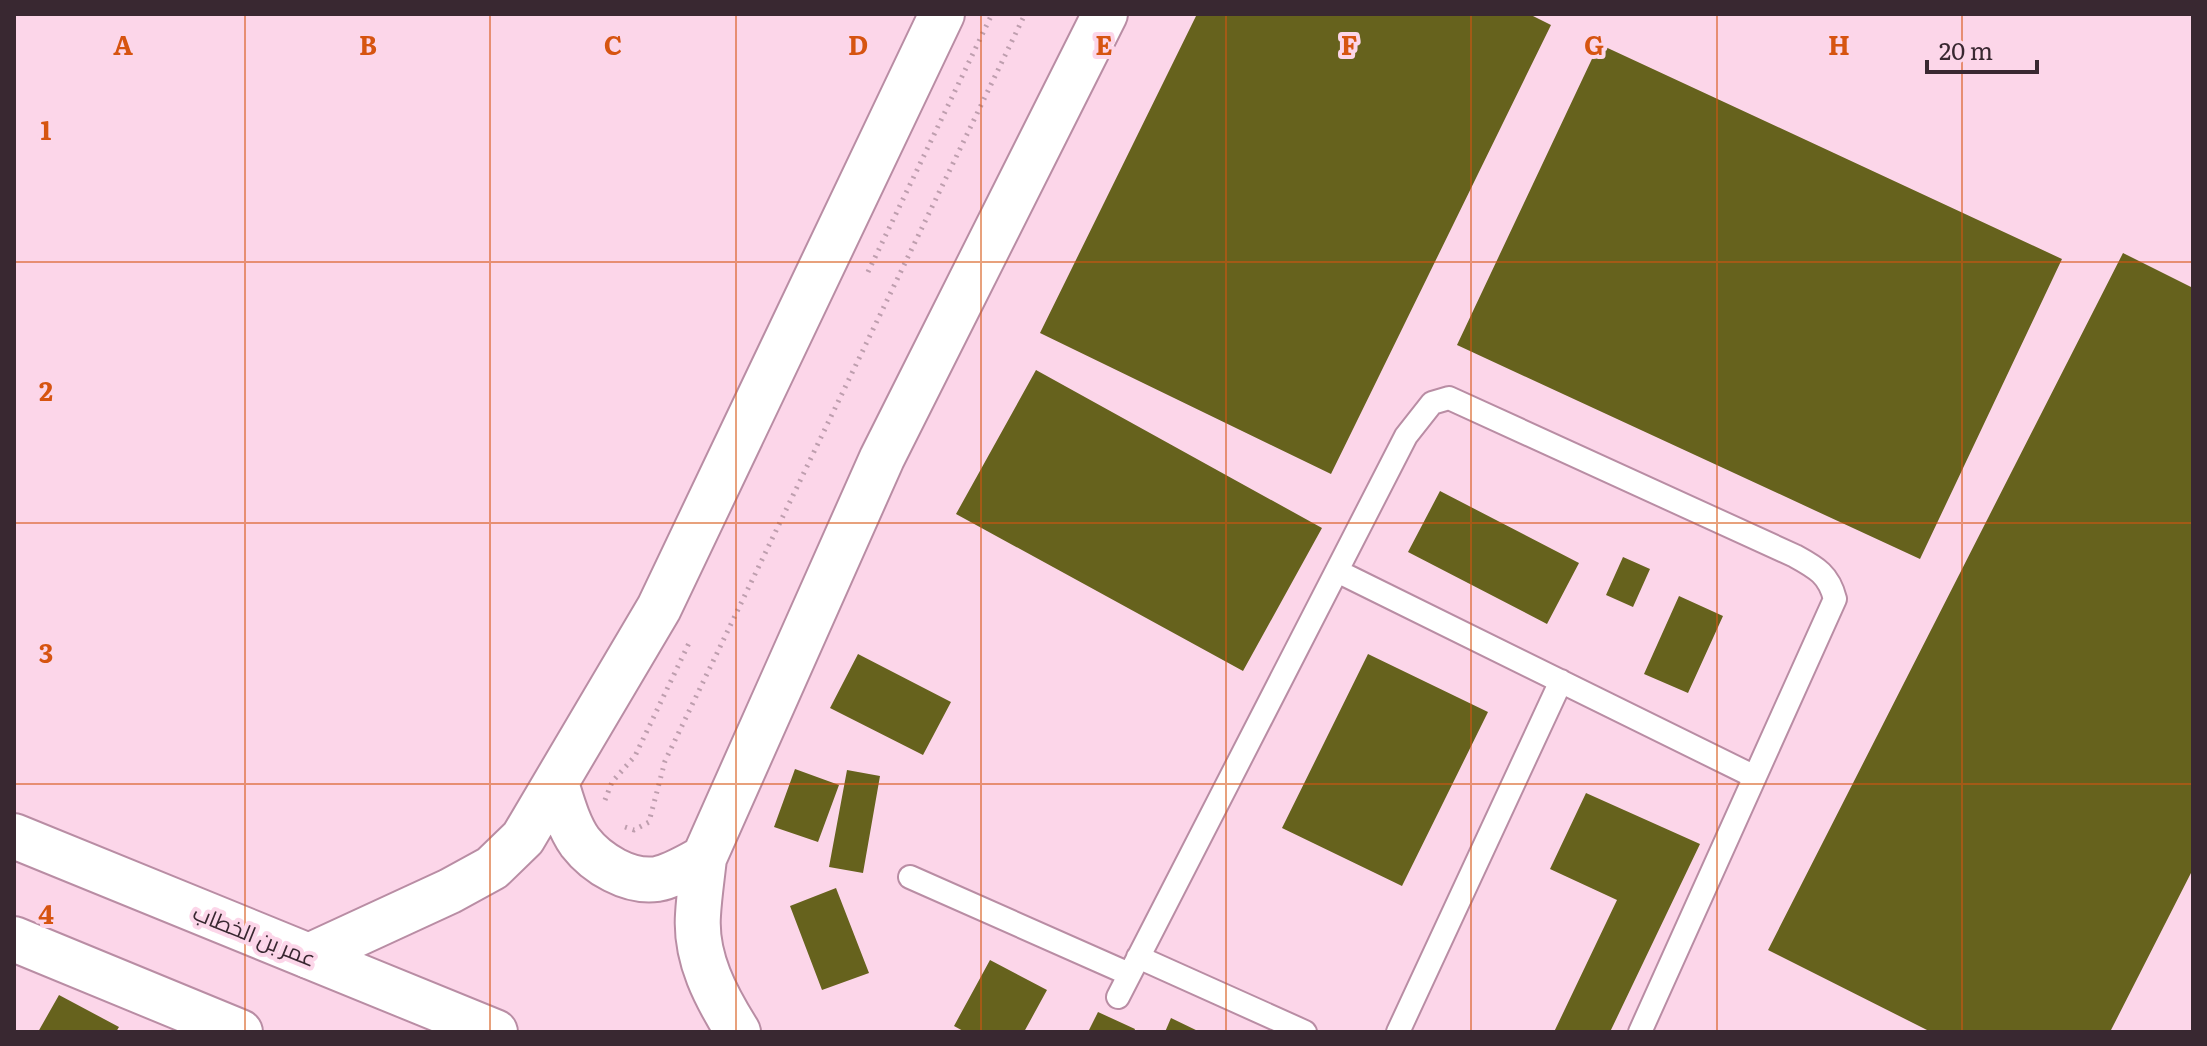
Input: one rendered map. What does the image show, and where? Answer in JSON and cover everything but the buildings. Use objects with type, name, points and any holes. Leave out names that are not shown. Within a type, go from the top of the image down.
[{"type":"street","points":[[309,956],[450,891],[492,868],[523,838],[659,608],[942,14]]},
{"type":"street","points":[[738,1032],[716,998],[704,963],[698,918],[704,858],[882,458],[1105,14]]},
{"type":"street","points":[[556,783],[580,842],[605,865],[628,876],[657,879],[704,858]]},
{"type":"street","name":"عمر بن الخطاب","points":[[14,836],[495,1032]]},
{"type":"street","points":[[16,945],[240,1032]]},
{"type":"lane","points":[[1118,997],[1406,436],[1432,403],[1449,398],[1795,556],[1819,569],[1830,582],[1835,599],[1640,1032]]},
{"type":"lane","points":[[1337,571],[1755,777]]},
{"type":"lane","points":[[1398,1032],[1561,681]]},
{"type":"lane","points":[[910,877],[1305,1032]]},
{"type":"path","points":[[613,822],[634,830],[649,822],[665,761],[1025,14]]},
{"type":"path","points":[[603,806],[612,782],[635,756]]}]
